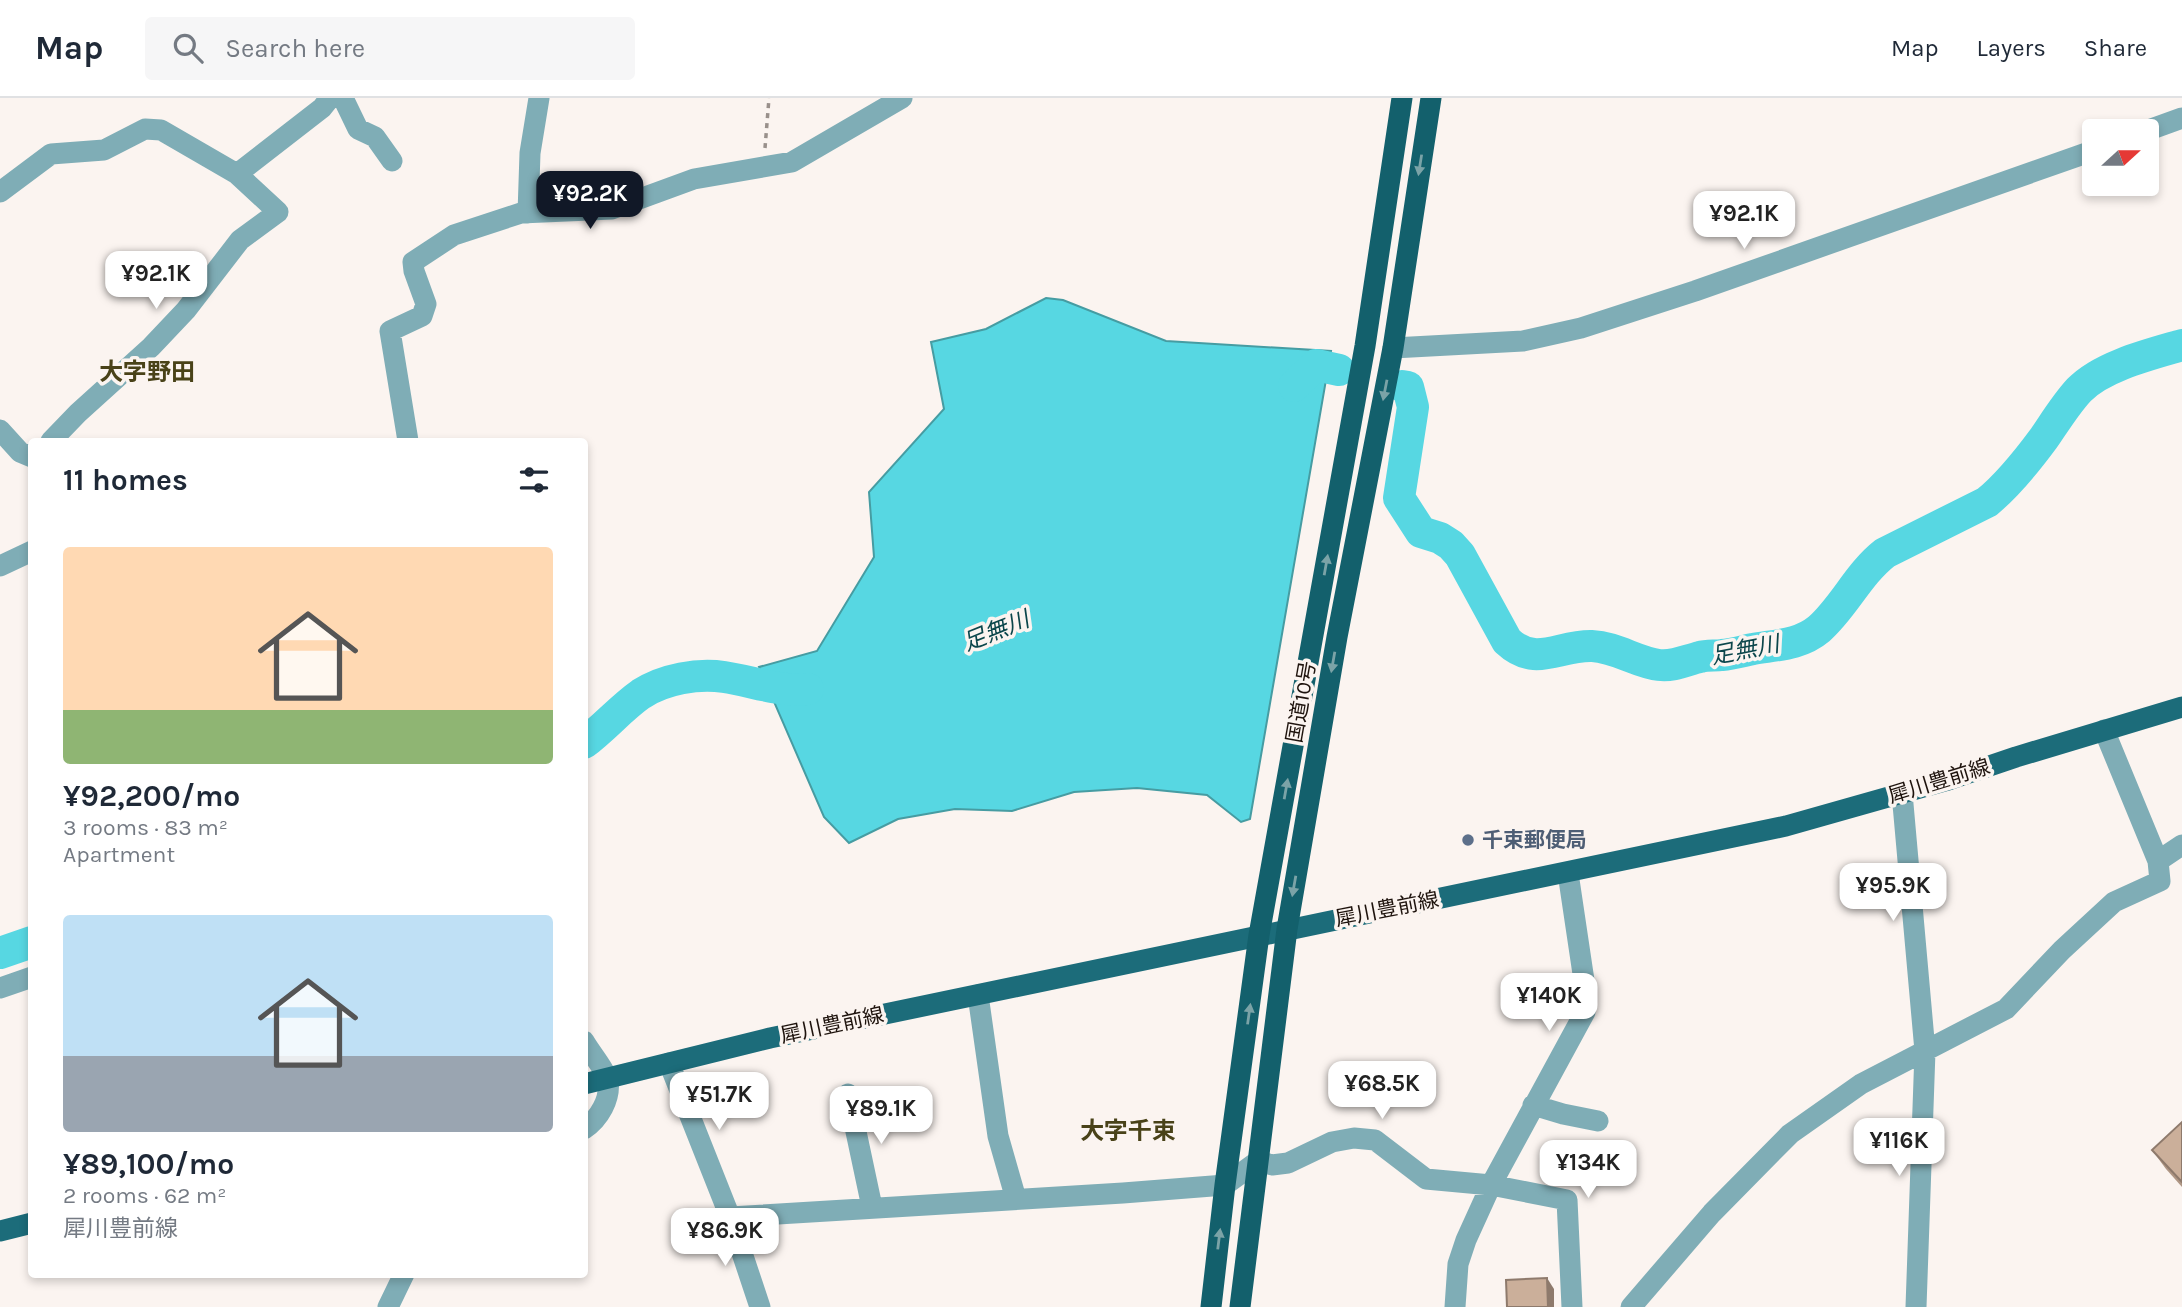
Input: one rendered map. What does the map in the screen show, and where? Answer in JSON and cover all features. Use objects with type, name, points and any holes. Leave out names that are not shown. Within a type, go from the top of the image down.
[{"type":"highway","name":"国道10号","points":[[1211,1307],[1259,935],[1365,346],[1402,98]]},
{"type":"highway","name":"国道10号","points":[[1240,1307],[1287,929],[1338,636],[1393,348],[1431,98]]},
{"type":"main road","name":"犀川豊前線","points":[[588,1083],[770,1038],[1786,826],[2182,706]]},
{"type":"main road","points":[[0,1231],[28,1224]]},
{"type":"street","points":[[237,174],[322,108],[330,98]]},
{"type":"street","points":[[343,98],[358,129],[375,137],[392,161]]},
{"type":"street","points":[[528,213],[530,153],[539,98]]},
{"type":"street","points":[[408,438],[390,331],[422,316],[425,304],[413,262],[454,235],[521,213],[612,209],[694,179],[792,162],[902,98]]},
{"type":"street","points":[[2160,126],[2182,118]]},
{"type":"street","points":[[0,192],[51,154],[104,150],[145,129],[161,130],[237,174],[278,212],[240,240],[186,310],[54,438]]},
{"type":"street","points":[[1393,348],[1523,341],[1581,328],[1695,291],[2082,155]]},
{"type":"street","points":[[0,430],[19,452],[28,455]]},
{"type":"street","points":[[0,566],[28,553]]},
{"type":"street","points":[[1631,1307],[1712,1213],[1790,1134],[1861,1084],[2006,1010],[2062,950],[2114,902],[2160,881],[2158,861],[2104,730]]},
{"type":"street","points":[[1902,793],[1925,1051],[1916,1307]]},
{"type":"street","points":[[2158,861],[2182,845]]},
{"type":"street","points":[[1455,1307],[1458,1264],[1490,1185],[1585,1012],[1586,994],[1568,873]]},
{"type":"street","points":[[0,988],[28,978]]},
{"type":"street","points":[[978,995],[998,1136],[1016,1199]]},
{"type":"street","points":[[588,1047],[608,1079],[601,1114],[588,1125]]},
{"type":"street","points":[[669,1063],[730,1217],[760,1307]]},
{"type":"street","points":[[848,1094],[873,1207]]},
{"type":"street","points":[[1533,1105],[1598,1121]]},
{"type":"street","points":[[730,1217],[1225,1185],[1258,1161],[1272,1165],[1287,1163],[1332,1142],[1375,1140],[1426,1179],[1490,1185],[1567,1200],[1572,1307]]},
{"type":"street","points":[[388,1307],[402,1278]]},
{"type":"path","points":[[763,168],[769,98]]},
{"type":"water","points":[[1046,298],[1063,300],[1166,341],[1331,351],[1250,819],[1241,822],[1207,795],[1137,788],[1074,792],[1012,811],[955,809],[898,819],[849,843],[824,817],[759,667],[817,651],[874,557],[869,492],[944,409],[931,342],[986,329]]},
{"type":"building","points":[[2182,1122],[2182,1182],[2152,1150]]},
{"type":"building","points":[[1547,1278],[1548,1307],[1507,1307],[1506,1280]]},
{"type":"waterway","name":"足無川","points":[[1402,386],[1408,387],[1413,407],[1399,498],[1421,532],[1440,538],[1460,555],[1507,641],[1528,653],[1548,653],[1592,646],[1664,665],[1703,656],[1726,655],[1788,644],[1812,634],[1828,620],[1875,561],[1885,553],[1987,502],[1995,495],[2024,464],[2079,390],[2089,382],[2128,362],[2182,345]]},
{"type":"waterway","name":"足無川","points":[[1294,386],[1316,365],[1339,370]]},
{"type":"waterway","name":"足無川","points":[[588,740],[641,694],[671,681],[714,676],[776,688],[808,689]]},
{"type":"waterway","name":"足無川","points":[[0,953],[28,943]]},
{"type":"place","name":"千束郵便局","points":[[1468,840]]},
{"type":"district","name":"大字野田","points":[[147,372]]},
{"type":"district","name":"大字千束","points":[[1128,1131]]}]
